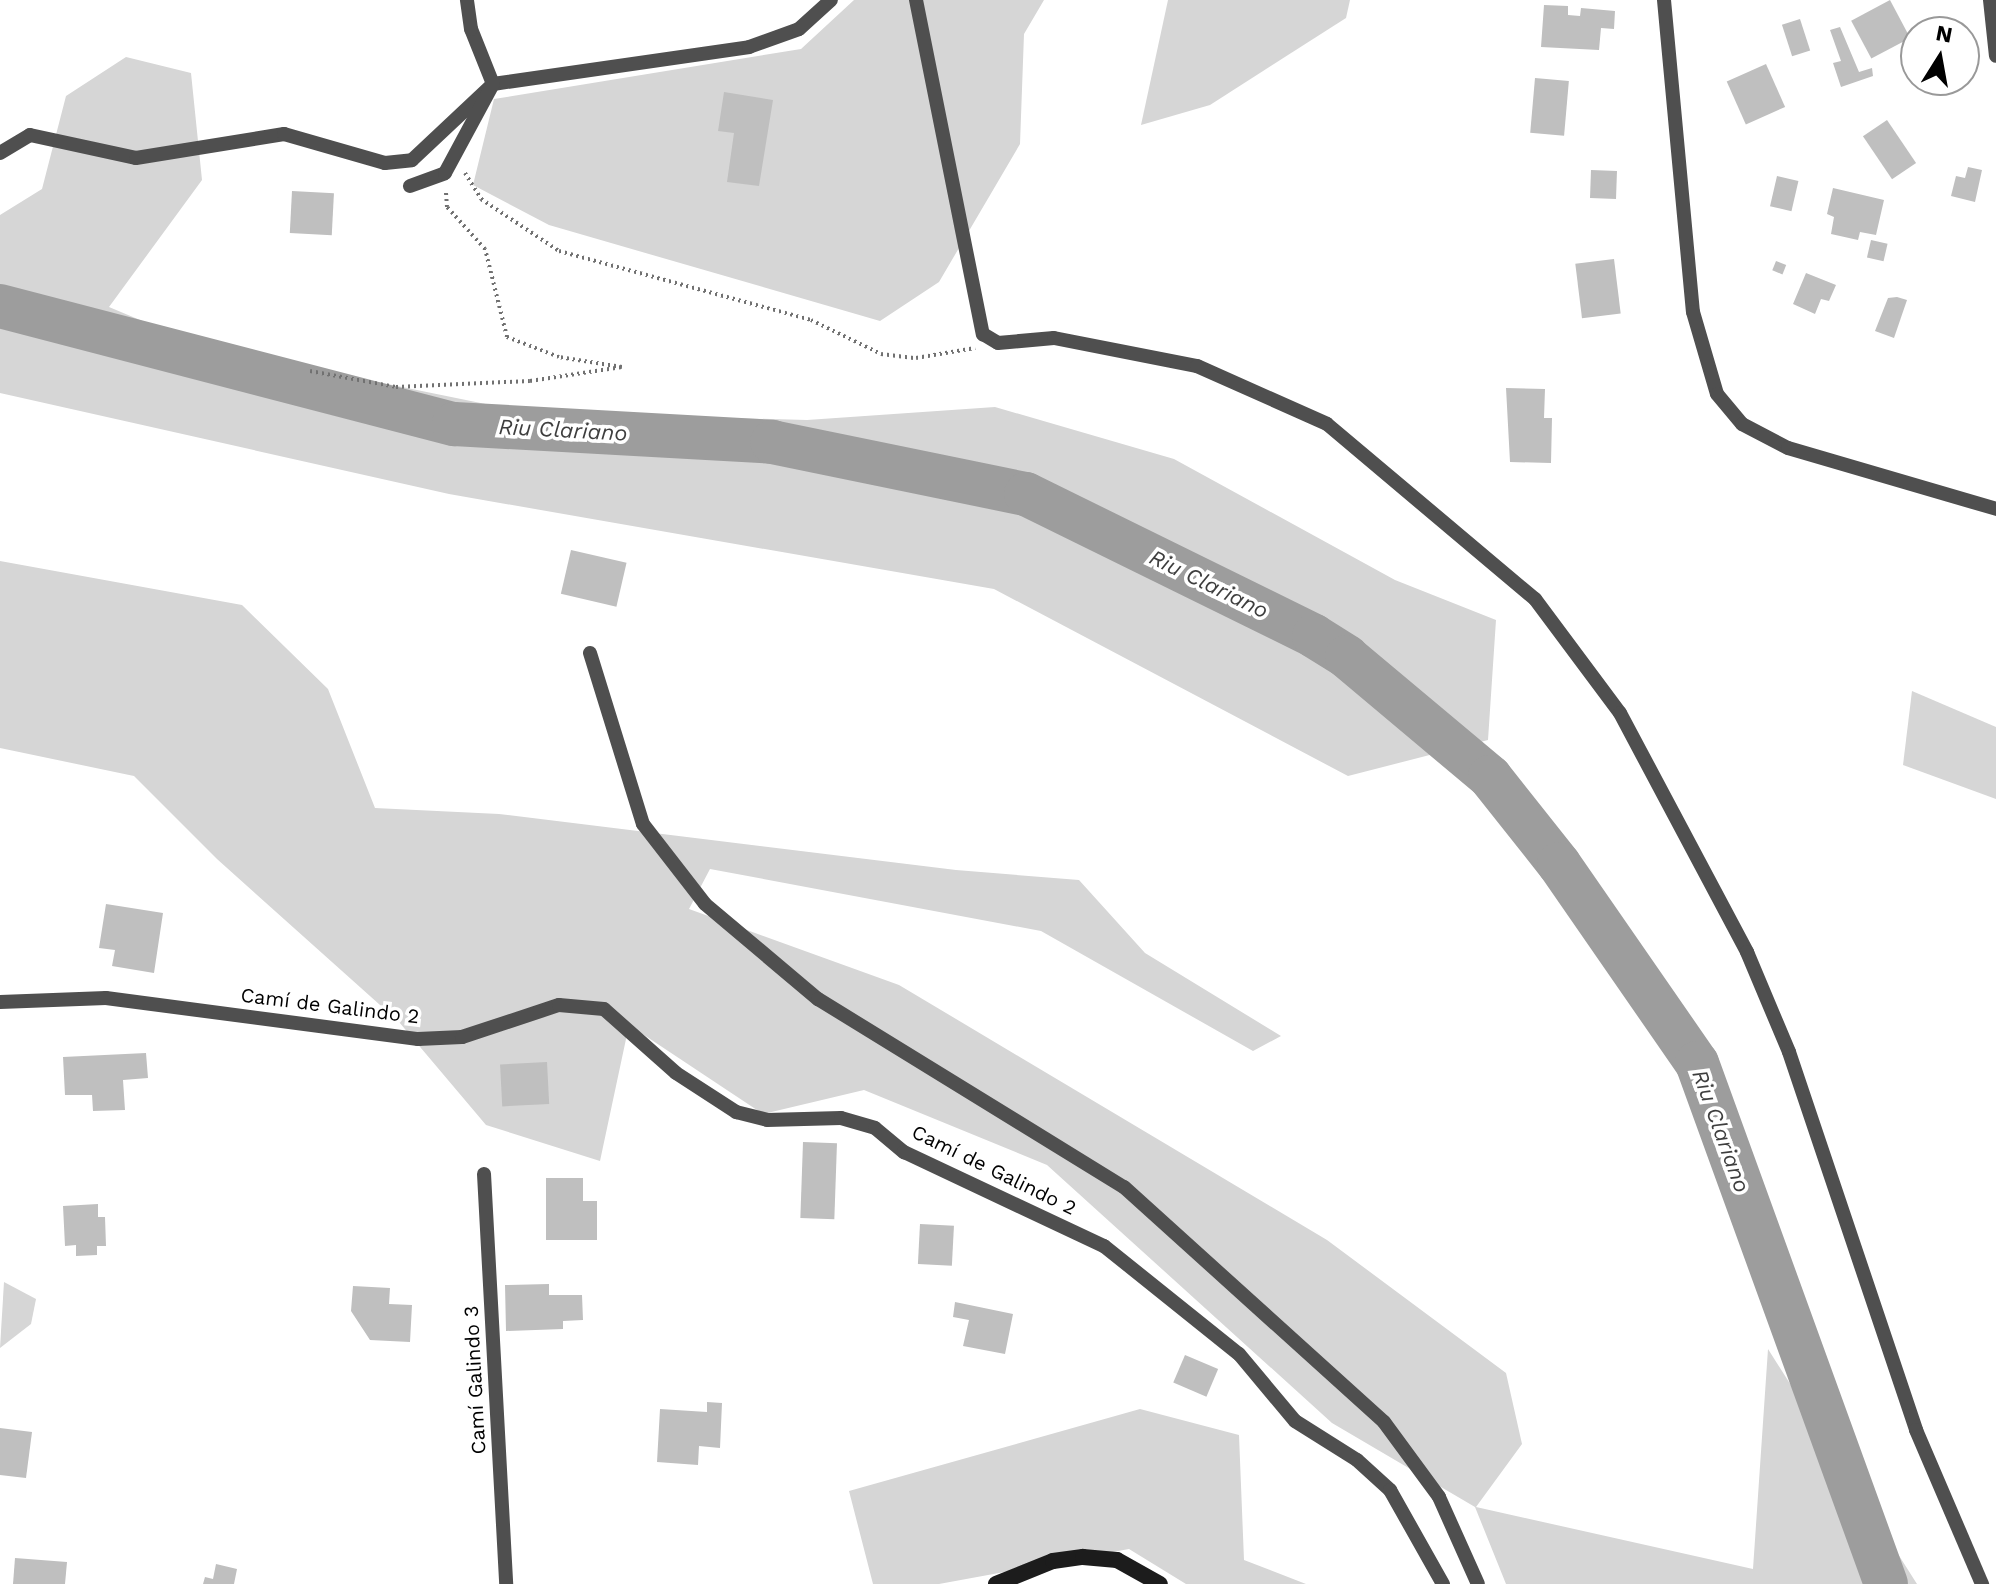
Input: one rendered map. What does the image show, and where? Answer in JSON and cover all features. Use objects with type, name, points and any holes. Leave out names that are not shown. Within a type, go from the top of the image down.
[{"type":"street","points":[[996,1584],[1053,1561],[1083,1557],[1117,1560],[1160,1584]]},
{"type":"lane","points":[[410,186],[445,173],[493,84],[471,29],[467,0]]},
{"type":"lane","points":[[0,153],[30,135],[136,158],[284,134],[385,163],[412,160],[493,84],[749,47],[799,29],[831,0]]},
{"type":"lane","points":[[916,0],[983,334],[998,343],[1054,338],[1197,366],[1327,424],[1535,599],[1575,648],[1620,713],[1747,952],[1789,1052],[1916,1430],[1982,1584]]},
{"type":"lane","points":[[1664,0],[1693,312],[1717,394],[1742,424],[1788,448],[1996,509]]},
{"type":"lane","points":[[1990,0],[1996,56]]},
{"type":"lane","points":[[590,653],[643,824],[705,904],[818,999],[1124,1187],[1401,1442],[1439,1497],[1478,1584]]},
{"type":"lane","name":"Camí de Galindo 2","points":[[0,1002],[121,999],[418,1039],[462,1037],[559,1005],[604,1009],[676,1073],[736,1112],[767,1120],[841,1118],[875,1128],[904,1152],[1104,1246],[1239,1354],[1295,1421],[1349,1455],[1390,1490],[1443,1584]]},
{"type":"lane","name":"Camí Galindo 3","points":[[484,1174],[506,1584]]},
{"type":"path","points":[[456,157],[481,199],[559,251],[811,320],[881,354],[916,358],[972,350],[990,338]]},
{"type":"path","points":[[310,371],[396,387],[530,381],[622,367],[559,357],[507,337],[497,314],[489,260],[447,207],[445,173]]},
{"type":"shaded area","points":[[854,0],[1044,0],[1024,34],[1020,144],[939,282],[880,321],[549,225],[473,185],[494,99],[801,49]]},
{"type":"shaded area","points":[[1168,0],[1350,0],[1346,18],[1210,105],[1141,125]]},
{"type":"shaded area","points":[[126,57],[191,73],[202,180],[109,307],[202,346],[529,413],[807,420],[995,407],[1174,459],[1395,580],[1496,620],[1488,740],[1348,776],[994,589],[449,494],[0,393],[0,215],[42,189],[66,96]]},
{"type":"shaded area","points":[[0,561],[242,605],[328,689],[375,808],[499,814],[956,870],[1079,880],[1145,953],[1281,1036],[1253,1051],[1041,931],[710,869],[689,909],[899,985],[1327,1240],[1506,1373],[1522,1444],[1476,1507],[1753,1569],[1768,1349],[1917,1584],[1506,1584],[1475,1507],[1332,1423],[1047,1165],[864,1090],[763,1114],[629,1025],[600,1161],[486,1125],[399,1022],[217,859],[134,776],[0,748]]},
{"type":"shaded area","points":[[1912,691],[1996,727],[1996,799],[1903,765]]},
{"type":"shaded area","points":[[4,1282],[36,1299],[31,1324],[0,1348]]},
{"type":"shaded area","points":[[1140,1409],[1239,1435],[1244,1560],[1306,1584],[1186,1584],[1129,1549],[939,1584],[873,1584],[849,1491]]},
{"type":"building","points":[[1890,0],[1900,19],[1900,43],[1871,59],[1851,21]]},
{"type":"building","points":[[1544,5],[1568,6],[1568,15],[1580,16],[1581,8],[1615,11],[1614,29],[1601,28],[1599,50],[1541,47]]},
{"type":"building","points":[[1800,19],[1810,50],[1792,56],[1782,25]]},
{"type":"building","points":[[1840,27],[1859,72],[1872,68],[1873,76],[1841,87],[1833,63],[1841,61],[1830,30]]},
{"type":"building","points":[[1766,64],[1785,107],[1746,124],[1727,81]]},
{"type":"building","points":[[1535,78],[1569,81],[1564,136],[1530,133]]},
{"type":"building","points":[[724,92],[773,100],[759,186],[727,182],[734,133],[718,131]]},
{"type":"building","points":[[1887,120],[1916,163],[1892,179],[1863,136]]},
{"type":"building","points":[[1968,167],[1982,170],[1975,202],[1951,196],[1956,176],[1965,178]]},
{"type":"building","points":[[1591,170],[1617,171],[1616,199],[1590,198]]},
{"type":"building","points":[[1777,176],[1798,181],[1791,211],[1770,206]]},
{"type":"building","points":[[1833,188],[1884,200],[1876,235],[1860,232],[1858,240],[1831,234],[1834,217],[1827,214]]},
{"type":"building","points":[[292,191],[334,193],[332,235],[290,233]]},
{"type":"building","points":[[1871,240],[1888,244],[1884,261],[1867,258]]},
{"type":"building","points":[[1614,259],[1621,314],[1582,318],[1575,264]]},
{"type":"building","points":[[1776,261],[1786,265],[1782,274],[1772,270]]},
{"type":"building","points":[[1806,273],[1836,285],[1829,301],[1821,299],[1815,314],[1793,304]]},
{"type":"building","points":[[1888,298],[1907,300],[1894,338],[1875,331]]},
{"type":"building","points":[[1506,388],[1545,389],[1544,418],[1552,418],[1551,463],[1510,462]]},
{"type":"building","points":[[571,550],[627,563],[616,607],[561,594]]},
{"type":"building","points":[[106,904],[163,913],[154,973],[112,966],[115,950],[99,948]]},
{"type":"building","points":[[146,1053],[148,1078],[123,1080],[125,1110],[93,1111],[92,1095],[65,1095],[63,1057]]},
{"type":"building","points":[[547,1062],[549,1104],[502,1106],[500,1064]]},
{"type":"building","points":[[803,1142],[837,1143],[834,1219],[800,1218]]},
{"type":"building","points":[[546,1178],[583,1178],[583,1201],[597,1201],[597,1240],[546,1240]]},
{"type":"building","points":[[98,1204],[98,1217],[105,1217],[106,1246],[97,1246],[97,1255],[76,1256],[76,1245],[65,1246],[63,1206]]},
{"type":"building","points":[[920,1224],[954,1226],[952,1266],[918,1264]]},
{"type":"building","points":[[549,1284],[549,1295],[582,1295],[583,1320],[563,1321],[563,1329],[506,1331],[505,1285]]},
{"type":"building","points":[[353,1286],[390,1288],[389,1304],[412,1305],[410,1342],[370,1340],[351,1311]]},
{"type":"building","points":[[955,1302],[1013,1314],[1005,1354],[963,1346],[969,1320],[953,1317]]},
{"type":"building","points":[[1185,1355],[1218,1369],[1206,1397],[1173,1383]]},
{"type":"building","points":[[707,1402],[722,1403],[720,1448],[699,1446],[698,1465],[657,1462],[660,1409],[707,1412]]},
{"type":"building","points":[[0,1428],[32,1432],[26,1478],[0,1475]]},
{"type":"building","points":[[15,1558],[67,1562],[65,1584],[13,1584]]},
{"type":"building","points":[[216,1564],[237,1569],[234,1584],[203,1584],[205,1577],[213,1579]]},
{"type":"waterway","name":"Riu Clariano","points":[[0,306],[454,424],[772,442],[1026,494],[1314,636],[1347,657],[1490,777],[1559,864],[1697,1063],[1886,1584]]}]
